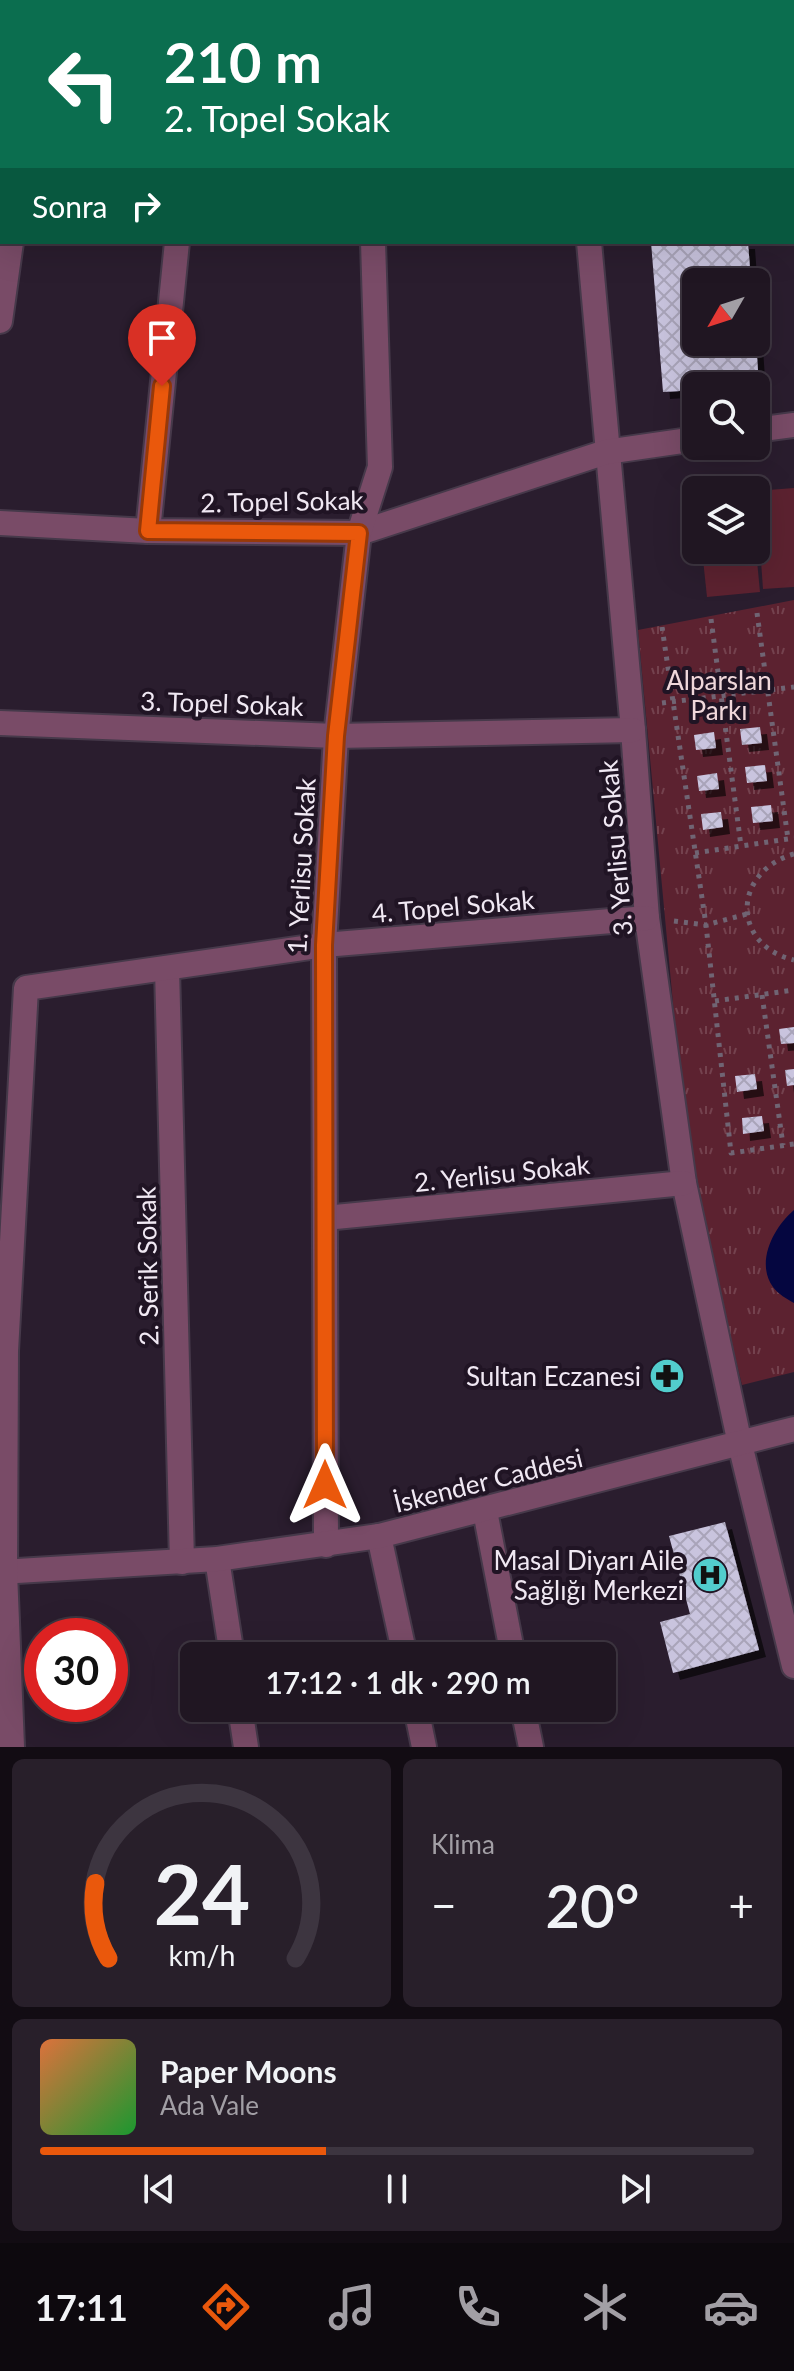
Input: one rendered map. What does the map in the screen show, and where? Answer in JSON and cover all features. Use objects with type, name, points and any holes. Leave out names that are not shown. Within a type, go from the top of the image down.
[{"type":"street","points":[[0,321],[11,244]]},
{"type":"street","points":[[148,531],[177,244]]},
{"type":"street","name":"1. Yerlisu Sokak","points":[[326,1545],[324,945],[336,736],[359,533],[380,467],[373,244]]},
{"type":"street","name":"3. Yerlisu Sokak","points":[[589,244],[647,918],[684,1183],[740,1444],[794,1666]]},
{"type":"street","points":[[770,428],[794,425]]},
{"type":"street","name":"2. Topel Sokak","points":[[0,523],[148,531],[359,533],[606,452],[682,441]]},
{"type":"street","name":"3. Topel Sokak","points":[[0,723],[336,736],[633,730]]},
{"type":"street","name":"4. Topel Sokak","points":[[3,1572],[6,1351],[26,988],[324,945],[647,918]]},
{"type":"street","name":"2. Serik Sokak","points":[[167,968],[182,1562]]},
{"type":"street","name":"2. Yerlisu Sokak","points":[[325,1218],[684,1183]]},
{"type":"street","name":"İskender Caddesi","points":[[3,1572],[217,1559],[379,1536],[794,1429]]},
{"type":"street","points":[[485,1511],[510,1642]]},
{"type":"street","points":[[379,1536],[402,1642]]},
{"type":"street","points":[[217,1559],[230,1642]]},
{"type":"street","points":[[3,1572],[12,1747]]},
{"type":"street","points":[[242,1722],[246,1747]]},
{"type":"street","points":[[419,1722],[424,1747]]},
{"type":"street","points":[[526,1722],[531,1747]]},
{"type":"path","points":[[695,853],[791,839],[757,613]]},
{"type":"path","points":[[711,619],[741,846]]},
{"type":"path","points":[[662,627],[706,925],[731,1153],[794,1144]]},
{"type":"path","points":[[662,703],[794,687]]},
{"type":"path","points":[[794,854],[779,858],[765,867],[748,896],[747,914],[753,932],[764,947],[780,957],[794,960]]},
{"type":"path","points":[[647,918],[706,925],[747,914]]},
{"type":"path","points":[[715,1001],[794,990]]},
{"type":"path","points":[[762,995],[783,1145]]},
{"type":"green space","points":[[794,488],[794,587],[763,589],[761,564],[770,564],[770,490]]},
{"type":"green space","points":[[703,564],[757,564],[760,592],[707,597]]},
{"type":"green space","name":"Alparslan Parkı","points":[[794,600],[794,1372],[742,1385],[688,1163],[638,630]]},
{"type":"shaded area","points":[[794,1210],[794,1303],[773,1287],[768,1277],[766,1256],[774,1235]]},
{"type":"building","points":[[651,244],[748,244],[750,268],[682,268],[682,356],[757,356],[758,372],[682,372],[682,391],[663,392]]},
{"type":"building","points":[[760,727],[762,743],[742,745],[740,729]]},
{"type":"building","points":[[714,732],[716,748],[696,750],[694,735]]},
{"type":"building","points":[[765,765],[767,781],[747,783],[745,767]]},
{"type":"building","points":[[717,773],[719,789],[699,791],[697,776]]},
{"type":"building","points":[[771,805],[773,821],[753,823],[751,807]]},
{"type":"building","points":[[721,812],[723,827],[703,830],[701,814]]},
{"type":"building","points":[[794,1027],[794,1043],[781,1044],[779,1029]]},
{"type":"building","points":[[794,1069],[794,1085],[787,1086],[785,1070]]},
{"type":"building","points":[[755,1074],[757,1089],[737,1092],[735,1076]]},
{"type":"building","points":[[762,1116],[764,1131],[743,1134],[742,1118]]},
{"type":"building","name":"Masal Diyarı Aile Sağlığı Merkezi","points":[[725,1522],[759,1650],[673,1673],[660,1622],[690,1614],[669,1536]]},
{"type":"place","name":"Sultan Eczanesi","points":[[667,1376]]},
{"type":"place","name":"Masal Diyarı Aile Sağlığı Merkezi","points":[[710,1575]]},
{"type":"route","points":[[162,386],[148,531],[359,533],[336,736],[324,945],[325,1485]]}]
